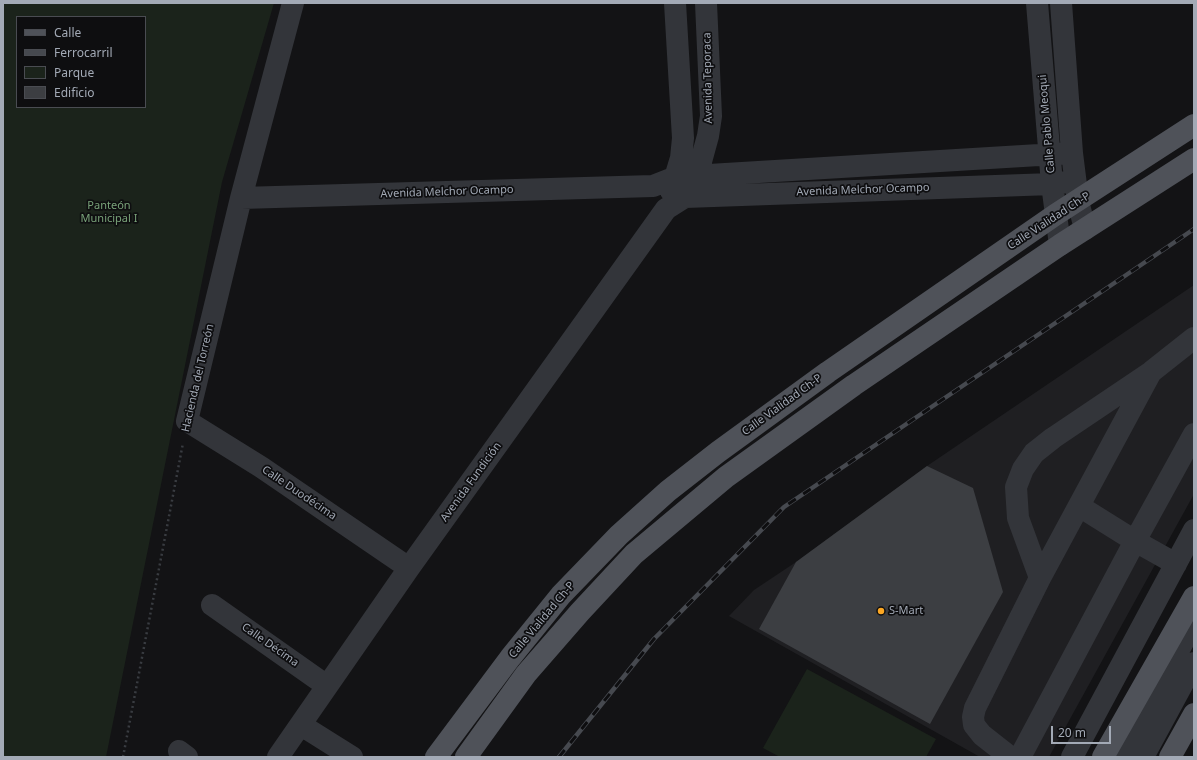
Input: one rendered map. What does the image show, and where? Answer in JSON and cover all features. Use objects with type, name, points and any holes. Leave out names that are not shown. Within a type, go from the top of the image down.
[{"type":"main road","name":"Calle Vialidad Ch-P","points":[[436,757],[510,658],[561,595],[619,535],[668,491],[718,452],[828,372],[1055,215],[1077,191],[1194,126]]},
{"type":"main road","name":"Calle Vialidad Ch-P","points":[[466,757],[526,674],[580,612],[634,554],[739,468],[854,385],[1060,245],[1194,159]]},
{"type":"main road","points":[[1103,757],[1194,597]]},
{"type":"main road","points":[[1170,757],[1193,719]]},
{"type":"street","name":"Hacienda del Torreón","points":[[187,421],[241,198],[293,3]]},
{"type":"street","points":[[674,190],[681,158],[683,138],[675,3]]},
{"type":"street","name":"Avenida Teporaca","points":[[674,190],[708,136],[711,116],[706,3]]},
{"type":"street","name":"Calle Pablo Meoqui","points":[[1037,3],[1052,184],[1060,245]]},
{"type":"street","name":"Calle Pablo Meoqui","points":[[1061,3],[1072,153],[1077,191],[1085,229]]},
{"type":"street","name":"Avenida Melchor Ocampo","points":[[674,190],[1072,153]]},
{"type":"street","name":"Avenida Melchor Ocampo","points":[[241,198],[1052,184],[1077,191]]},
{"type":"street","name":"Avenida Fundición","points":[[278,757],[674,190]]},
{"type":"street","points":[[1040,578],[1018,518],[1016,487],[1023,469],[1034,454],[1053,438],[1151,372],[1194,338]]},
{"type":"street","points":[[1010,757],[982,735],[974,725],[973,717],[975,708],[1040,578],[1151,372]]},
{"type":"street","name":"Calle Duodécima","points":[[187,421],[261,468],[409,568]]},
{"type":"street","points":[[1020,757],[1194,434]]},
{"type":"street","points":[[1079,506],[1135,541],[1176,564]]},
{"type":"street","points":[[1072,757],[1194,530]]},
{"type":"street","name":"Calle Décima","points":[[212,605],[327,686]]},
{"type":"street","points":[[1120,757],[1194,622]]},
{"type":"street","points":[[1143,757],[1194,663]]},
{"type":"street","points":[[1098,711],[1123,722]]},
{"type":"street","points":[[301,725],[352,757]]},
{"type":"path","name":"Hacienda del Torreón","points":[[123,757],[187,421]]},
{"type":"shaded area","points":[[1194,285],[1194,494],[1049,757],[980,757],[729,616],[754,590],[796,562],[927,466]]},
{"type":"green space","name":"Panteón Municipal I","points":[[3,3],[274,3],[222,182],[106,757],[3,757]]},
{"type":"green space","points":[[807,669],[936,739],[926,757],[780,757],[763,748]]},
{"type":"building","name":"S-Mart","points":[[927,466],[973,488],[1003,592],[930,724],[759,629],[796,562]]},
{"type":"railway","points":[[559,757],[654,639],[784,507],[1194,229]]},
{"type":"place","name":"S-Mart","points":[[881,611]]}]
